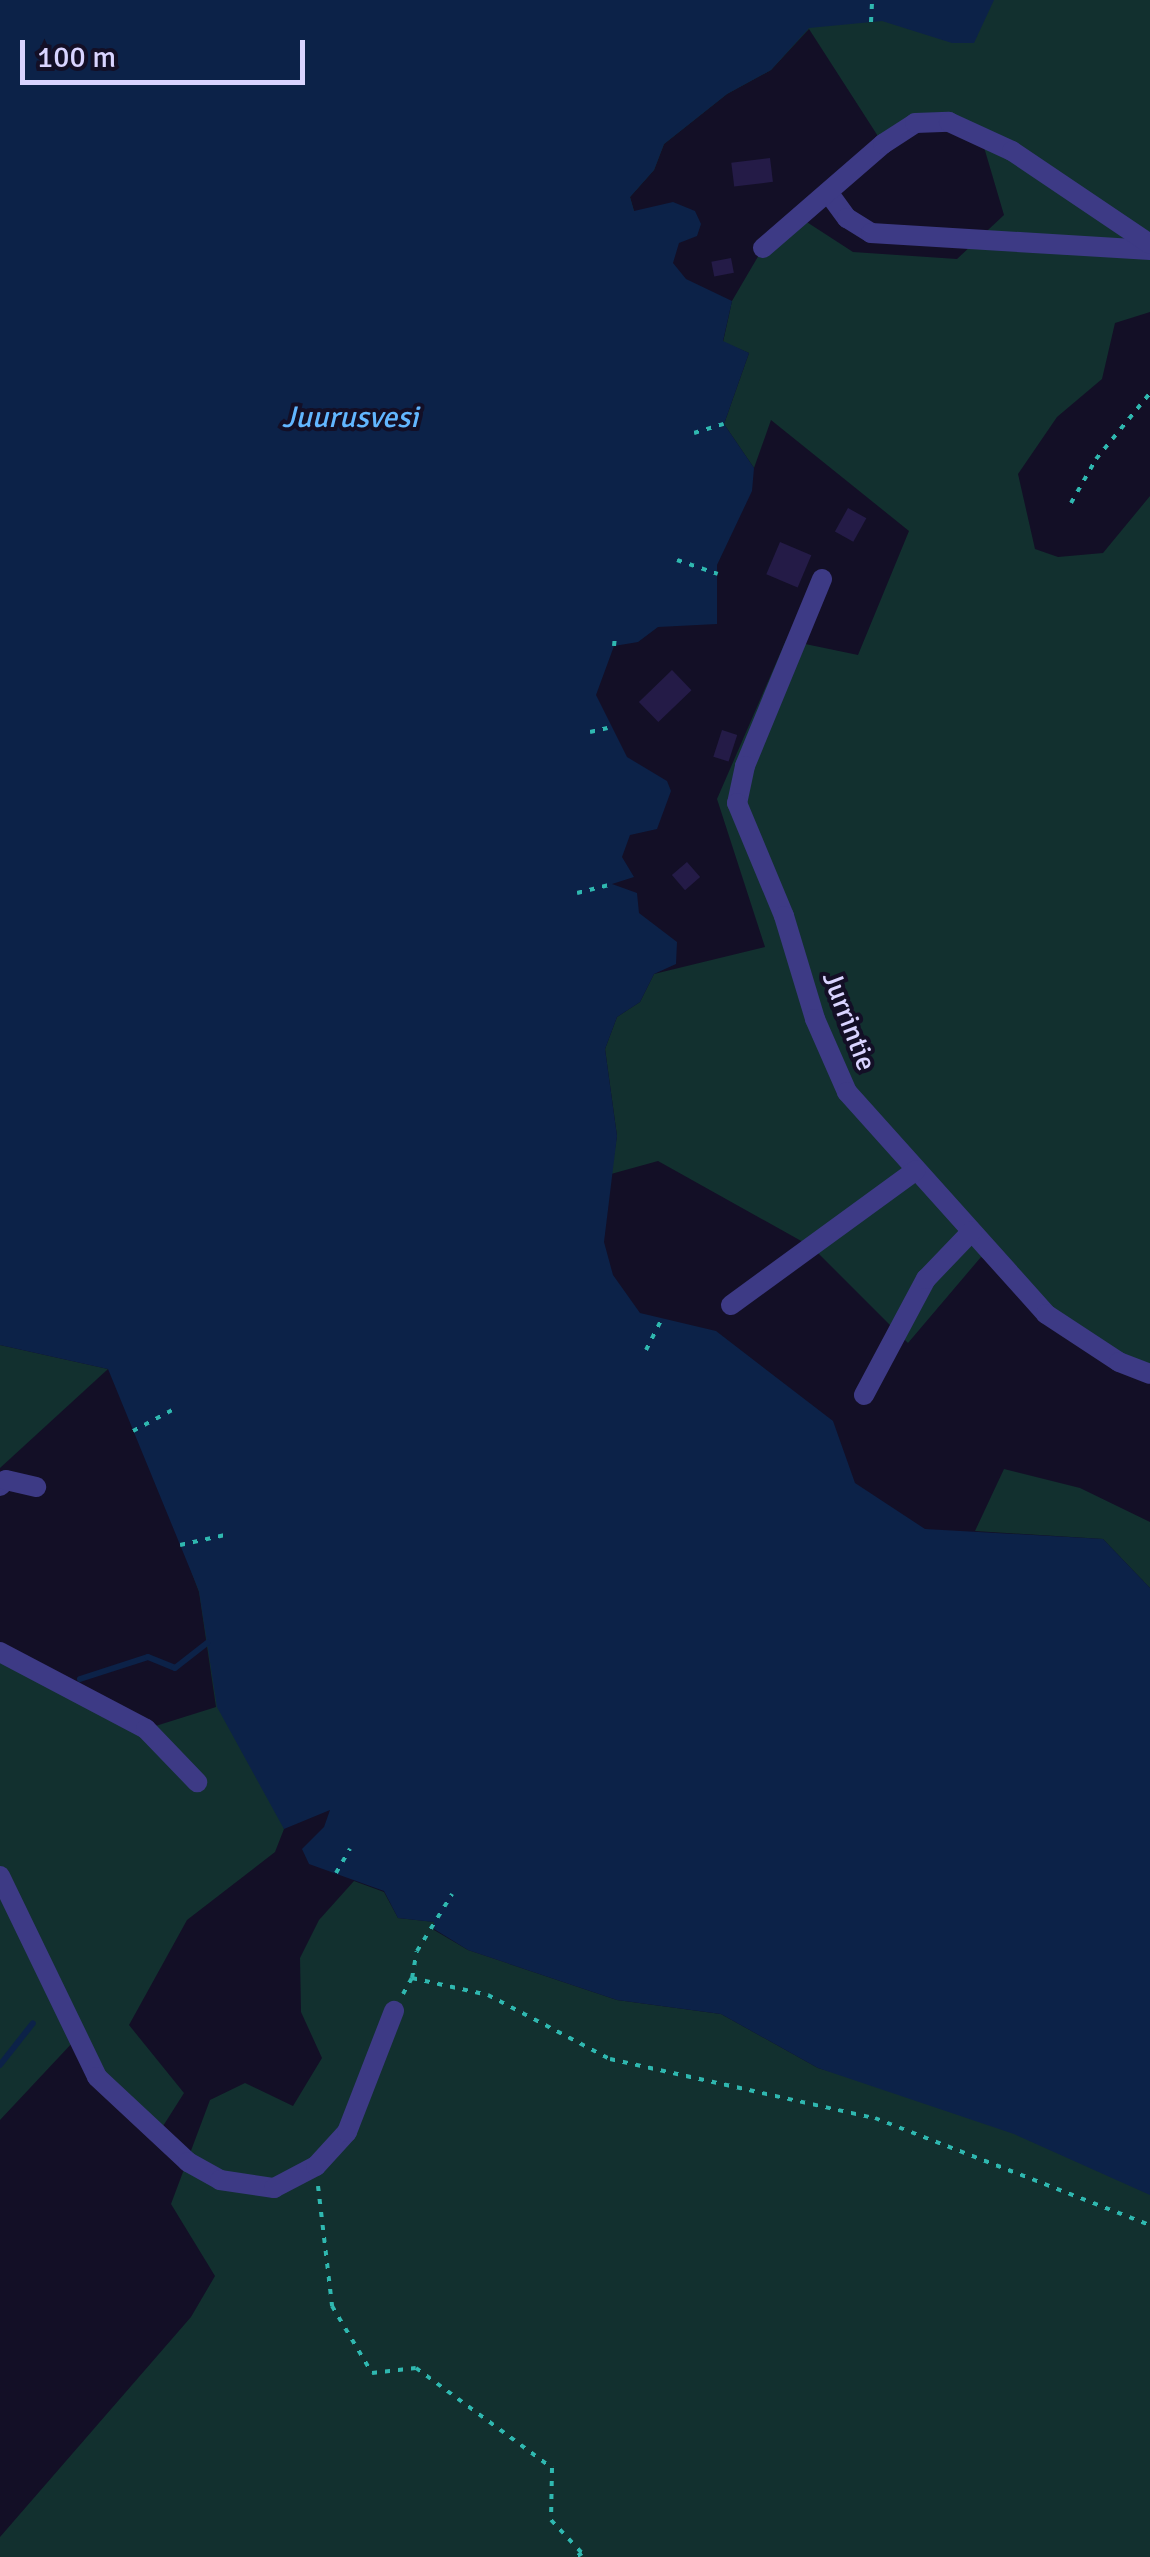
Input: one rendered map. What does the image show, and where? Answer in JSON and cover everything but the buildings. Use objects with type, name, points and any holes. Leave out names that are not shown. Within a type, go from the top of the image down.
[{"type":"street","points":[[763,248],[830,195],[840,179],[914,123],[948,122],[1012,151],[1150,247]]},
{"type":"street","points":[[830,195],[847,218],[871,234],[1150,247]]},
{"type":"street","name":"Jurrintie","points":[[822,579],[744,766],[736,802],[847,1092],[1046,1314],[1119,1362],[1150,1374]]},
{"type":"street","points":[[732,1305],[916,1170]]},
{"type":"street","points":[[864,1395],[926,1280],[972,1231]]},
{"type":"street","points":[[0,1486],[6,1480],[36,1487]]},
{"type":"street","points":[[0,1652],[146,1729],[196,1782]]},
{"type":"street","points":[[0,1876],[97,2077],[188,2162],[220,2180],[260,2188],[316,2166],[347,2132],[394,2011]]},
{"type":"path","points":[[871,22],[872,0]]},
{"type":"path","points":[[1071,502],[1150,392]]},
{"type":"path","points":[[694,432],[724,424]]},
{"type":"path","points":[[677,560],[718,574]]},
{"type":"path","points":[[614,636],[614,646]]},
{"type":"path","points":[[590,732],[608,728]]},
{"type":"path","points":[[577,893],[612,884]]},
{"type":"path","points":[[646,1350],[662,1318]]},
{"type":"path","points":[[134,1431],[172,1410]]},
{"type":"path","points":[[180,1545],[225,1536]]},
{"type":"path","points":[[336,1873],[350,1850]]},
{"type":"path","points":[[394,2011],[412,1978],[417,1951],[452,1894]]},
{"type":"path","points":[[412,1978],[488,1994],[610,2059],[875,2118],[1150,2224]]},
{"type":"path","points":[[316,2166],[332,2306],[372,2373],[416,2368],[552,2468],[551,2520],[582,2553],[576,2557]]},
{"type":"green space","points":[[611,0],[1150,0],[1150,312],[1115,323],[1102,379],[1057,417],[1018,474],[1035,549],[1058,557],[1103,553],[1150,496],[1150,1374],[1119,1362],[981,1257],[908,1343],[812,1247],[658,1161],[611,1174],[617,1136],[605,1049],[617,1017],[640,1002],[654,974],[765,947],[717,799],[786,640],[858,655],[909,531],[771,420],[754,468],[724,424],[749,353],[723,342],[732,301],[763,248],[799,217],[853,252],[957,259],[1004,215],[981,137],[949,122],[883,144],[809,29],[771,70],[727,94],[664,144],[654,170],[630,197],[634,211],[531,207]]},
{"type":"green space","points":[[0,1345],[108,1369],[0,1468]]},
{"type":"green space","points":[[1004,1469],[1080,1488],[1150,1522],[1150,1588],[1103,1539],[975,1531]]},
{"type":"green space","points":[[223,1556],[284,1829],[275,1852],[187,1920],[129,2025],[184,2093],[158,2134],[74,2041],[0,2120],[0,1652],[146,1729],[216,1707],[199,1592],[189,1565]]},
{"type":"green space","points":[[354,1881],[384,1892],[398,1918],[435,1922],[434,1930],[468,1950],[617,2000],[721,2014],[818,2068],[1150,2164],[1150,2557],[0,2557],[0,2537],[191,2317],[215,2276],[171,2204],[210,2100],[245,2083],[293,2106],[322,2058],[301,2012],[300,1958],[319,1920]]},
{"type":"water","name":"Juurusvesi","points":[[0,0],[994,0],[974,43],[952,43],[882,21],[809,28],[771,70],[727,94],[664,144],[654,170],[630,197],[634,211],[673,202],[695,211],[701,224],[697,236],[679,243],[673,263],[686,279],[732,301],[723,341],[749,353],[724,424],[754,468],[752,491],[717,565],[717,624],[658,627],[638,642],[614,646],[596,695],[627,757],[667,781],[671,791],[657,829],[630,835],[622,857],[634,877],[612,884],[637,893],[639,913],[677,942],[676,964],[654,974],[640,1002],[617,1017],[605,1049],[617,1136],[604,1242],[613,1275],[640,1313],[716,1331],[833,1421],[855,1483],[925,1529],[1103,1539],[1150,1588],[1150,2195],[1014,2134],[818,2068],[721,2014],[617,2000],[468,1950],[434,1929],[434,1922],[398,1918],[384,1891],[309,1864],[302,1849],[324,1827],[330,1810],[284,1829],[217,1707],[199,1591],[108,1369],[0,1345]]},
{"type":"waterway","points":[[80,1679],[148,1657],[175,1668],[207,1643]]},
{"type":"waterway","points":[[0,2065],[33,2023]]}]
